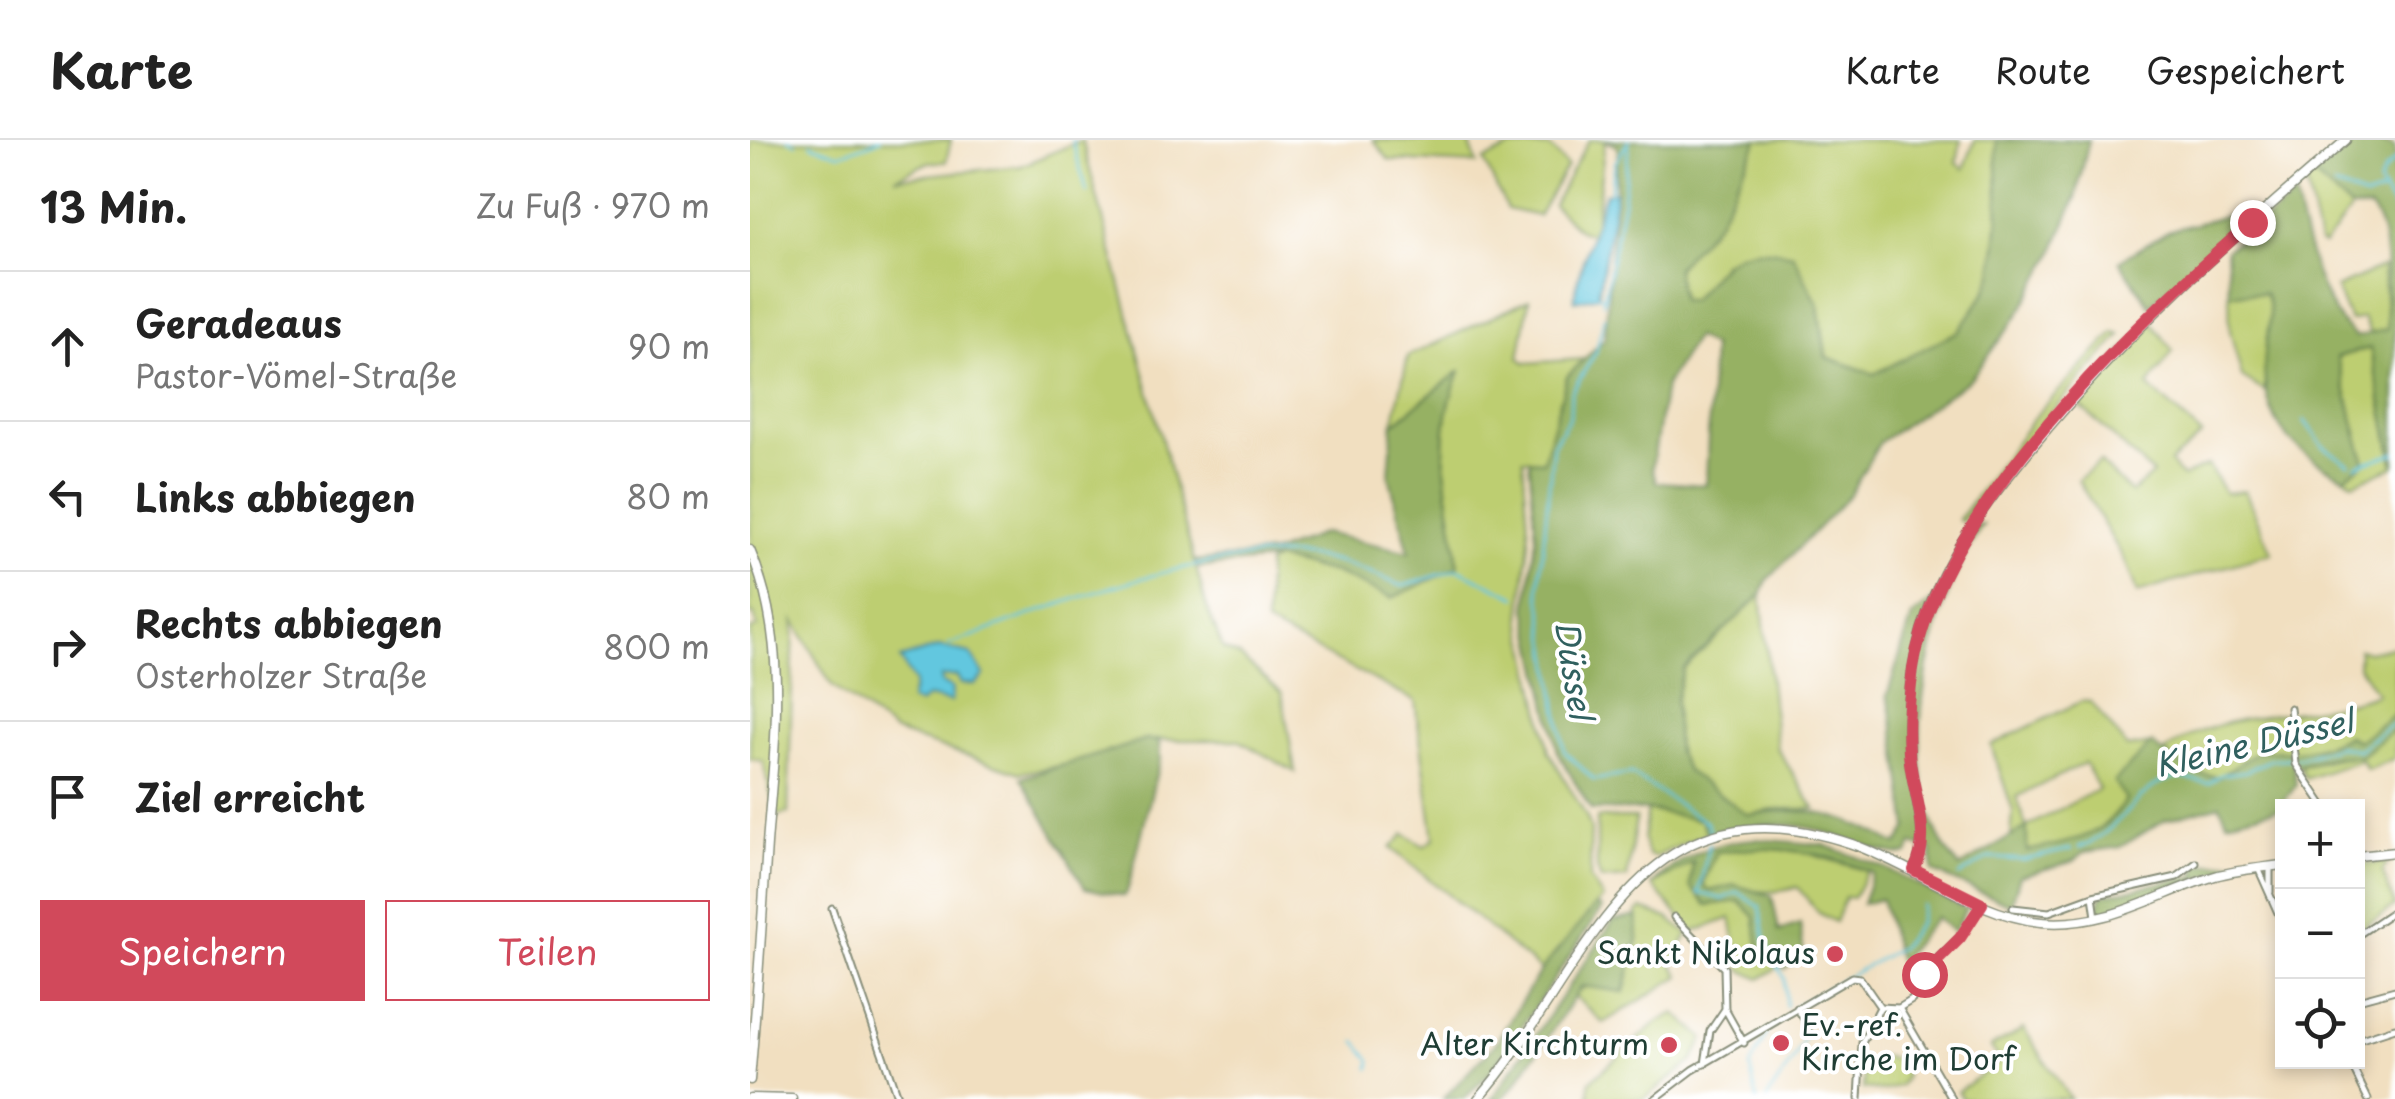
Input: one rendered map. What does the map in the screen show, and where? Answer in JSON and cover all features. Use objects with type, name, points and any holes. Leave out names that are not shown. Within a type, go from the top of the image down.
[{"type":"main road","points":[[1914,870],[1923,840],[1909,754],[1910,688],[1930,605],[1959,544],[2046,430],[2153,313],[2346,140]]},
{"type":"main road","points":[[750,550],[762,583],[774,648],[776,712],[750,1080]]},
{"type":"main road","points":[[1478,1099],[1604,916],[1651,870],[1691,846],[1715,838],[1752,830],[1805,832],[1849,843],[1982,904],[2039,922],[2096,919],[2132,910],[2214,877],[2275,866]]},
{"type":"main road","points":[[2365,855],[2395,852]]},
{"type":"main road","points":[[750,1098],[792,1099]]},
{"type":"street","points":[[2290,708],[2296,764],[2319,799]]},
{"type":"street","points":[[2013,908],[2044,913],[2093,896],[2177,877],[2196,863]]},
{"type":"street","points":[[2269,896],[2270,866]]},
{"type":"street","points":[[2258,868],[2275,908]]},
{"type":"street","points":[[2093,896],[2096,919]]},
{"type":"street","points":[[1654,1099],[1797,1008],[1856,977],[1880,1007],[1898,1008],[1915,997],[1928,968],[1960,938],[1982,904]]},
{"type":"street","points":[[832,908],[898,1099]]},
{"type":"street","points":[[2365,929],[2395,910]]},
{"type":"street","points":[[1674,917],[1724,968],[1725,1009],[1744,1044]]},
{"type":"street","points":[[2365,998],[2393,992]]},
{"type":"street","points":[[1859,1099],[1862,1044],[1880,1007]]},
{"type":"street","points":[[1797,1008],[1809,1027]]},
{"type":"street","points":[[1898,1008],[1952,1099]]},
{"type":"street","points":[[1705,1064],[1710,1032],[1725,1009]]},
{"type":"street","points":[[2365,1038],[2395,1028]]},
{"type":"street","points":[[2353,1069],[2368,1099]]},
{"type":"green space","points":[[750,140],[951,140],[946,162],[929,162],[895,178],[1021,166],[1082,140],[1206,605],[1223,649],[1240,656],[1282,693],[1295,772],[1238,740],[1146,740],[1076,763],[1020,773],[895,732],[832,686],[794,621],[788,813],[776,816],[763,761],[750,759],[750,630],[757,627],[754,614],[750,615]]},
{"type":"green space","points":[[1373,140],[1468,140],[1477,164],[1389,160]]},
{"type":"green space","points":[[1589,140],[1605,140],[1594,235],[1579,230],[1553,205]]},
{"type":"green space","points":[[1605,140],[1758,140],[1718,221],[1676,268],[1681,300],[1691,300],[1734,256],[1758,250],[1793,254],[1819,306],[1826,357],[1874,374],[1959,331],[1986,292],[1993,274],[1999,220],[1996,140],[2089,140],[2076,197],[2052,256],[2019,314],[1970,379],[1880,442],[1850,494],[1767,581],[1761,595],[1683,669],[1675,702],[1677,751],[1687,771],[1748,815],[1789,811],[1826,815],[1861,826],[1897,845],[1908,828],[1887,696],[1912,617],[1938,596],[1974,526],[1983,525],[1963,558],[1946,600],[1923,697],[1920,746],[1925,793],[1937,834],[1960,867],[2027,827],[2027,851],[2095,831],[2117,813],[2126,799],[2114,782],[2151,744],[2194,773],[2219,777],[2260,750],[2305,750],[2348,736],[2358,741],[2395,714],[2395,729],[2360,757],[2329,757],[2293,767],[2296,784],[2286,799],[2275,799],[2275,810],[2227,821],[2220,805],[2165,820],[2120,847],[2084,852],[2074,861],[2020,876],[2011,905],[1933,872],[1931,850],[1912,844],[1908,854],[1899,855],[1797,826],[1758,826],[1707,833],[1701,820],[1647,810],[1591,810],[1558,753],[1527,609],[1536,537],[1529,460],[1543,461],[1567,377],[1605,338],[1618,147]],"holes":[[[1695,337],[1712,347],[1706,485],[1656,482],[1652,468],[1665,386]]]},
{"type":"green space","points":[[1758,140],[1961,140],[1957,163],[1964,169],[1975,140],[1996,140],[1999,220],[1993,274],[1986,292],[1959,331],[1874,374],[1826,357],[1819,306],[1724,262],[1691,300],[1681,300],[1676,268],[1718,221]]},
{"type":"green space","points":[[2355,140],[2377,140],[2395,147],[2395,466],[2370,348],[2337,357],[2365,463],[2344,477],[2308,456],[2273,415],[2265,378],[2268,301],[2265,293],[2229,294],[2226,250],[2295,196],[2316,272],[2344,325],[2356,337],[2387,329],[2386,265],[2377,218],[2370,209],[2351,209],[2315,177],[2305,181]]},
{"type":"green space","points":[[1512,147],[1550,147],[1567,166],[1538,216],[1507,209],[1484,161]]},
{"type":"green space","points":[[2315,176],[2351,209],[2324,245],[2319,243],[2306,183]]},
{"type":"green space","points":[[2253,209],[2150,306],[2119,261],[2168,231]]},
{"type":"green space","points":[[2383,267],[2387,329],[2370,334],[2363,318],[2350,321],[2336,288]]},
{"type":"green space","points":[[2265,293],[2271,309],[2264,391],[2242,377],[2230,331],[2229,294]]},
{"type":"green space","points":[[1529,300],[1519,358],[1526,363],[1584,359],[1567,377],[1543,462],[1523,459],[1529,541],[1521,618],[1549,752],[1591,829],[1590,879],[1603,898],[1541,970],[1391,848],[1404,834],[1424,846],[1434,839],[1415,701],[1266,624],[1267,563],[1276,559],[1335,573],[1392,598],[1458,567],[1444,445],[1450,397],[1459,372],[1393,424],[1408,356]]},
{"type":"green space","points":[[2151,321],[2173,351],[2148,386],[2202,435],[2170,463],[2182,477],[2208,465],[2225,493],[2245,491],[2272,553],[2137,593],[2125,561],[2078,480],[2100,462],[2131,493],[2153,474],[2076,402]]},
{"type":"green space","points":[[2114,333],[2121,335],[2042,422],[1962,522],[1959,519],[2036,415]]},
{"type":"green space","points":[[2371,348],[2394,467],[2354,483],[2344,477],[2365,463],[2337,357]]},
{"type":"green space","points":[[1461,370],[1451,396],[1444,444],[1458,567],[1392,598],[1335,573],[1276,559],[1198,568],[1194,561],[1274,553],[1323,533],[1409,552],[1389,476],[1393,424]]},
{"type":"green space","points":[[1761,595],[1777,748],[1815,809],[1778,809],[1748,815],[1687,772],[1677,752],[1675,702],[1683,669]]},
{"type":"green space","points":[[2395,646],[2395,714],[2358,741],[2347,736],[2305,750],[2260,750],[2219,777],[2194,773],[2164,753],[2211,728],[2377,694],[2358,666],[2359,649],[2368,652]]},
{"type":"green space","points":[[2082,701],[2091,702],[2127,748],[2151,744],[2115,781],[2126,799],[2106,823],[2084,837],[2026,852],[2026,828],[2011,838],[2013,811],[1991,745]],"holes":[[[2085,763],[2099,789],[2026,827],[2017,797]]]},
{"type":"green space","points":[[2395,729],[2395,758],[2367,770],[2361,760],[2305,779],[2299,766],[2352,755]]},
{"type":"green space","points":[[1146,740],[1159,741],[1160,759],[1128,889],[1124,896],[1085,888],[1021,778]]},
{"type":"green space","points":[[1647,810],[1701,820],[1707,833],[1655,857],[1648,855],[1643,839]]},
{"type":"green space","points":[[1597,818],[1636,818],[1627,878],[1601,880],[1597,868]]},
{"type":"green space","points":[[1755,839],[1824,845],[1885,868],[1966,909],[1953,932],[1936,917],[1899,962],[1881,899],[1862,904],[1872,873],[1835,859],[1796,851],[1717,852],[1703,883],[1709,891],[1735,885],[1772,896],[1779,931],[1800,924],[1804,955],[1785,969],[1758,944],[1755,917],[1740,901],[1707,905],[1690,886],[1693,862],[1652,885],[1699,852]]},
{"type":"green space","points":[[1752,847],[1804,852],[1867,871],[1853,898],[1845,897],[1835,922],[1819,913],[1797,887],[1773,892],[1709,892],[1703,883],[1717,852]]},
{"type":"green space","points":[[1694,861],[1707,905],[1739,901],[1755,917],[1758,944],[1779,966],[1760,979],[1741,970],[1731,918],[1693,932],[1652,885]]},
{"type":"green space","points":[[2389,861],[2382,871],[2395,906],[2365,926],[2365,889],[2365,864]]},
{"type":"green space","points":[[2234,862],[2235,866],[2103,914],[2097,909],[2102,895],[2196,876],[2197,865]]},
{"type":"green space","points":[[1596,905],[1602,908],[1492,1071],[1464,1099],[1443,1099],[1495,1044],[1541,970]]},
{"type":"green space","points":[[1642,909],[1668,918],[1688,934],[1672,963],[1680,976],[1603,1023],[1573,995],[1587,986],[1625,992],[1638,939],[1637,912]]},
{"type":"green space","points":[[1637,916],[1638,939],[1624,992],[1582,986],[1515,1085],[1502,1099],[1492,1099],[1613,921]]},
{"type":"green space","name":"Sankt Nikolaus","points":[[1675,1013],[1704,1038],[1693,1061],[1644,1099],[1589,1099],[1590,1081],[1655,1024]]},
{"type":"green space","points":[[2024,1029],[2070,1099],[1962,1099],[1958,1091],[1999,1062],[1991,1047]]},
{"type":"green space","points":[[1881,1056],[1895,1059],[1906,1075],[1901,1085],[1884,1091],[1863,1089],[1864,1070]]},
{"type":"water","points":[[1616,192],[1598,296],[1575,301],[1581,267],[1605,193]]},
{"type":"water","points":[[940,647],[971,654],[984,675],[975,684],[961,684],[957,676],[941,677],[941,683],[952,688],[951,702],[928,697],[919,704],[910,701],[914,683],[900,659]]},
{"type":"waterway","points":[[789,140],[797,144]]},
{"type":"waterway","points":[[811,144],[839,154],[880,140]]},
{"type":"waterway","points":[[1072,140],[1087,192]]},
{"type":"waterway","points":[[1610,194],[1615,163],[1629,140]]},
{"type":"waterway","name":"Düssel","points":[[1603,303],[1623,201],[1629,141]]},
{"type":"waterway","points":[[2395,160],[2384,171],[2379,184],[2395,210]]},
{"type":"waterway","points":[[2335,187],[2366,198],[2384,192]]},
{"type":"waterway","points":[[1596,294],[1604,298]]},
{"type":"waterway","name":"Düssel","points":[[1604,317],[1596,352],[1571,393],[1570,416],[1553,445],[1539,588],[1564,751],[1594,780],[1631,774],[1707,823],[1711,835]]},
{"type":"waterway","points":[[2304,420],[2323,446],[2349,464]]},
{"type":"waterway","points":[[2356,466],[2395,453]]},
{"type":"waterway","points":[[949,645],[1135,580],[1237,558],[1283,555],[1325,559],[1403,586],[1458,569],[1517,597]]},
{"type":"waterway","name":"Kleine Düssel","points":[[2079,847],[2094,841],[2141,797],[2165,781],[2182,778],[2209,783],[2220,775],[2247,771],[2270,760],[2300,758],[2340,746],[2358,750],[2395,722]]},
{"type":"waterway","name":"Düssel","points":[[1709,843],[1699,893],[1723,899],[1738,892],[1760,907],[1766,943],[1784,978],[1786,1006]]},
{"type":"waterway","name":"Kleine Düssel","points":[[1959,876],[1988,858],[2024,860],[2071,849]]},
{"type":"waterway","name":"Kleine Düssel","points":[[1795,1006],[1901,947],[1919,923],[1922,905]]},
{"type":"waterway","name":"Kleine Düssel","points":[[1767,1099],[1795,1057],[1806,1030]]},
{"type":"waterway","name":"Düssel","points":[[1757,1099],[1750,1067],[1767,1033]]},
{"type":"waterway","points":[[1356,1041],[1371,1060],[1370,1069]]},
{"type":"place","name":"Sankt Nikolaus","points":[[1835,954]]},
{"type":"place","name":"Ev.-ref. Kirche im Dorf","points":[[1781,1043]]},
{"type":"place","name":"Alter Kirchturm","points":[[1669,1045]]},
{"type":"route","points":[[1924,974],[1960,938],[1982,904],[1914,870],[1921,858],[1923,840],[1909,754],[1910,688],[1920,634],[1941,578],[1966,532],[2046,430],[2153,313],[2252,222]]}]
